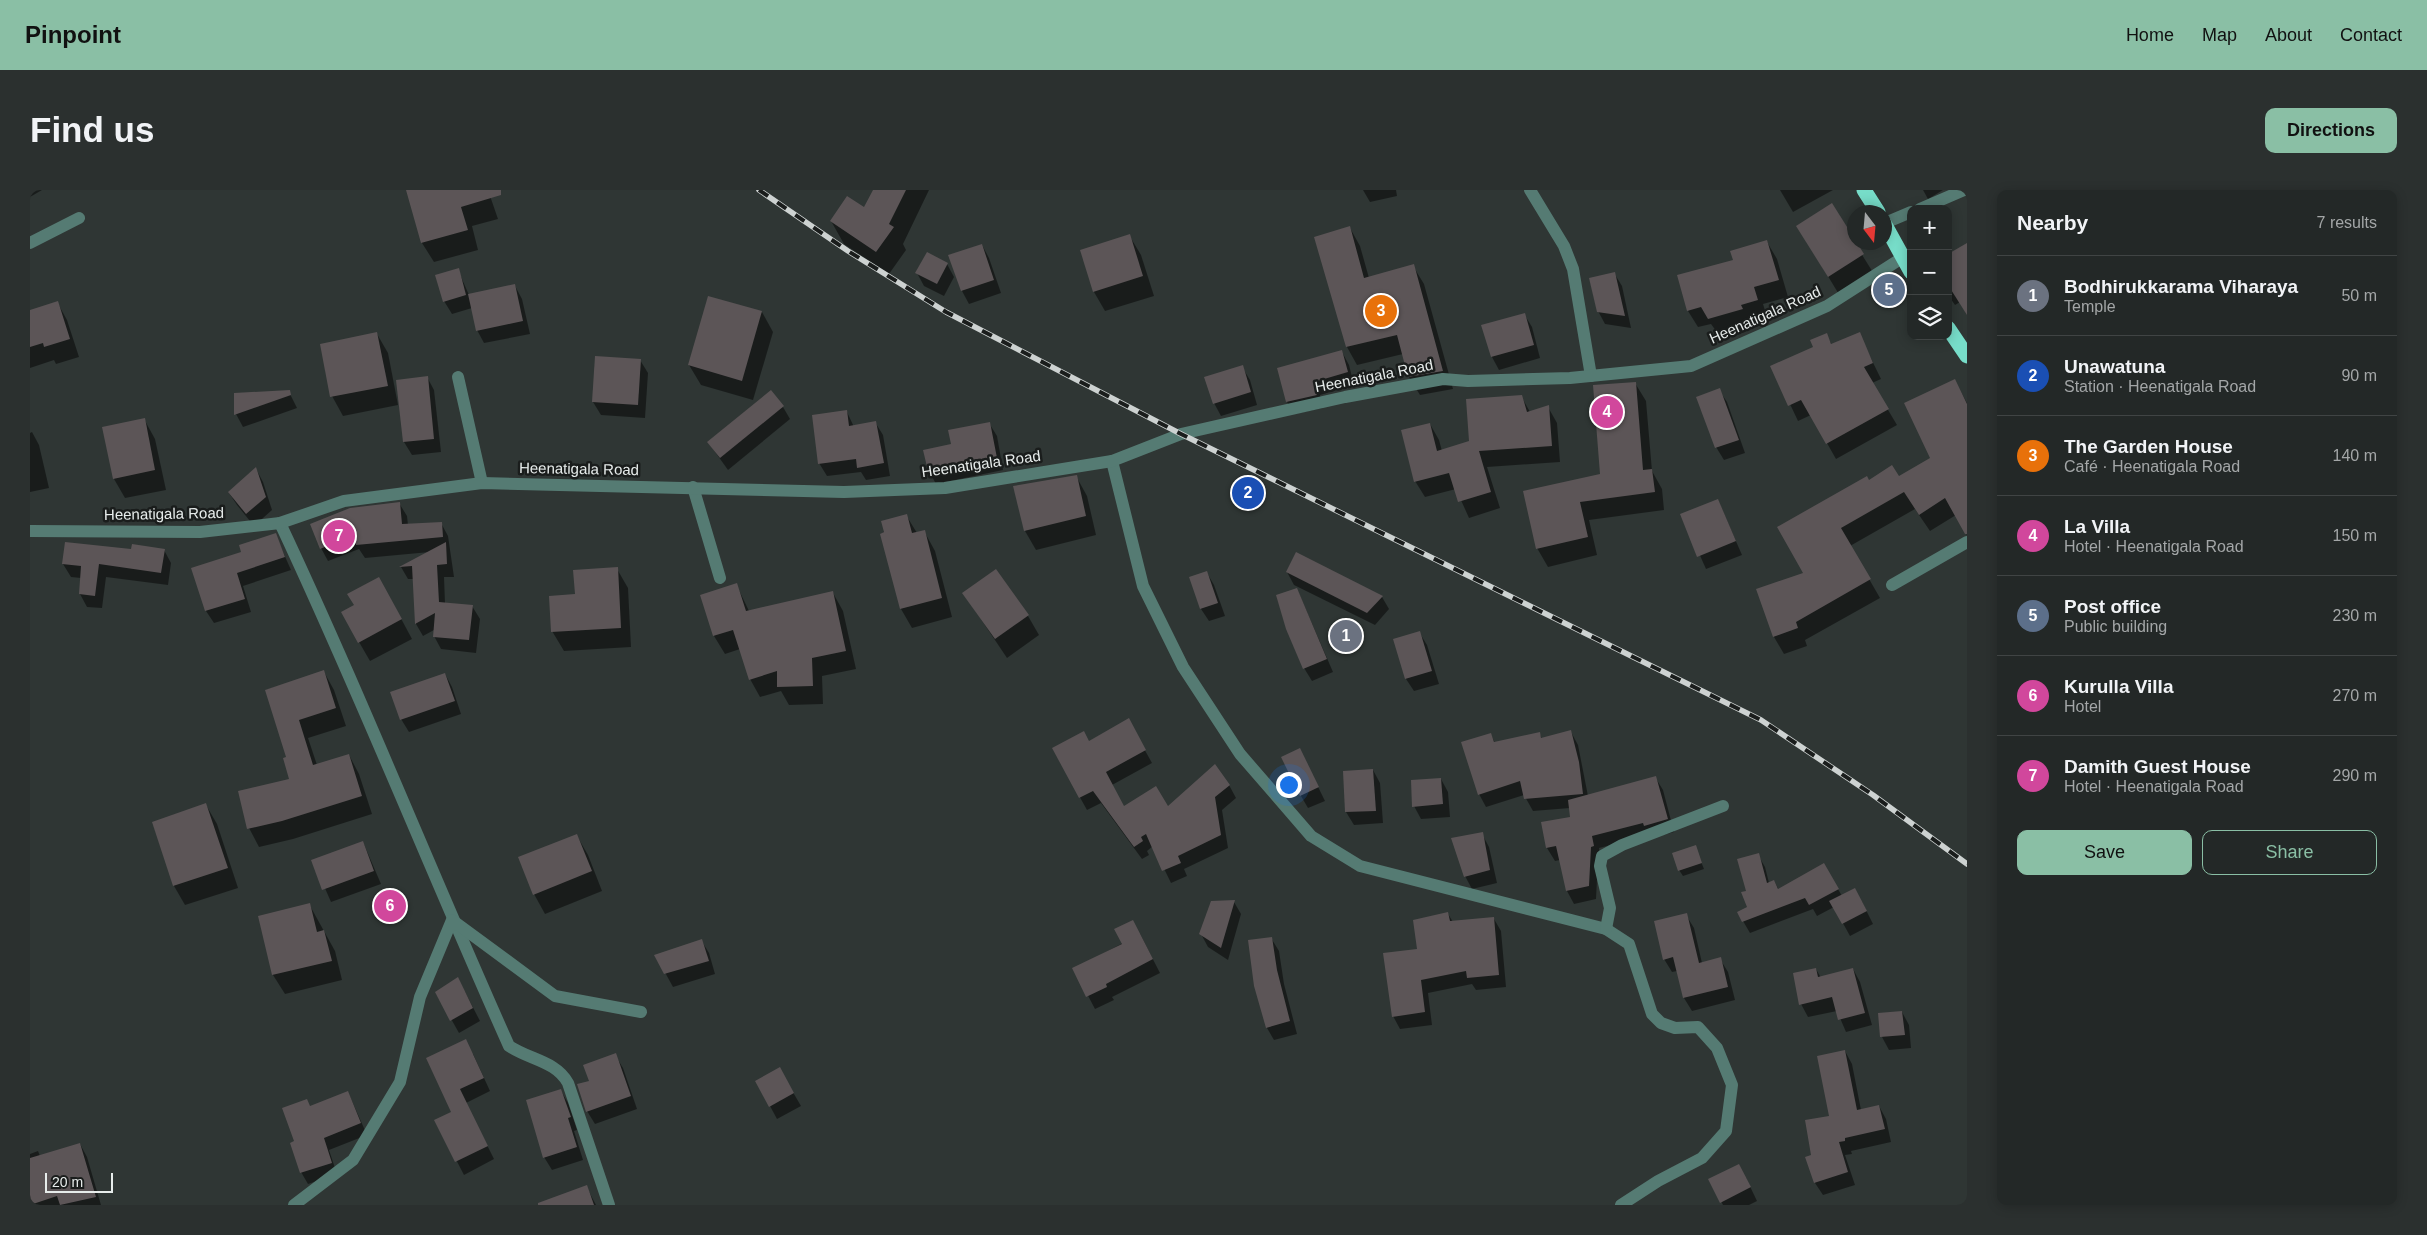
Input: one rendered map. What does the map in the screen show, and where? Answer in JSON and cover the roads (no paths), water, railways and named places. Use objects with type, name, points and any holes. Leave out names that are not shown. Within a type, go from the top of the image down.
[{"type":"highway","points":[[1864,190],[1874,205]]},
{"type":"highway","points":[[1892,237],[1907,266]]},
{"type":"highway","points":[[1952,334],[1967,356]]},
{"type":"street","points":[[1530,190],[1564,246],[1572,269],[1591,376]]},
{"type":"street","points":[[1929,205],[1964,190]]},
{"type":"street","points":[[1892,220],[1907,214]]},
{"type":"street","points":[[30,243],[79,218]]},
{"type":"street","name":"Heenatigala Road","points":[[30,531],[200,532],[280,523],[344,501],[482,483],[844,492],[945,488],[1112,461],[1180,434],[1345,397],[1443,379],[1468,381],[1591,376],[1691,366],[1828,306],[1902,258]]},
{"type":"street","points":[[458,377],[482,483]]},
{"type":"street","points":[[1112,461],[1143,586],[1183,667],[1240,754],[1311,836],[1360,866],[1606,929],[1629,944],[1652,1014],[1661,1024],[1676,1028],[1698,1027],[1717,1048],[1732,1085],[1726,1131],[1702,1158],[1658,1181],[1621,1205]]},
{"type":"street","points":[[693,488],[720,578]]},
{"type":"street","points":[[280,523],[315,596],[452,920],[510,1046],[524,1056],[545,1063],[562,1072],[568,1083],[609,1205]]},
{"type":"street","points":[[1892,585],[1967,542]]},
{"type":"street","points":[[1606,929],[1610,908],[1600,866],[1602,856],[1622,845],[1723,806]]},
{"type":"street","points":[[452,920],[555,996],[641,1012]]},
{"type":"street","points":[[294,1205],[353,1160],[400,1082],[420,997],[452,920]]},
{"type":"railway","points":[[759,190],[848,251],[946,312],[1181,434],[1761,720],[1873,795],[1967,864]]},
{"type":"place","name":"Post office","points":[[1889,290]]},
{"type":"place","name":"The Garden House","points":[[1381,311]]},
{"type":"place","name":"La Villa","points":[[1607,412]]},
{"type":"place","name":"Unawatuna","points":[[1248,493]]},
{"type":"place","name":"Damith Guest House","points":[[339,536]]},
{"type":"place","name":"Bodhirukkarama Viharaya","points":[[1346,636]]},
{"type":"place","name":"Kurulla Villa","points":[[390,906]]}]
